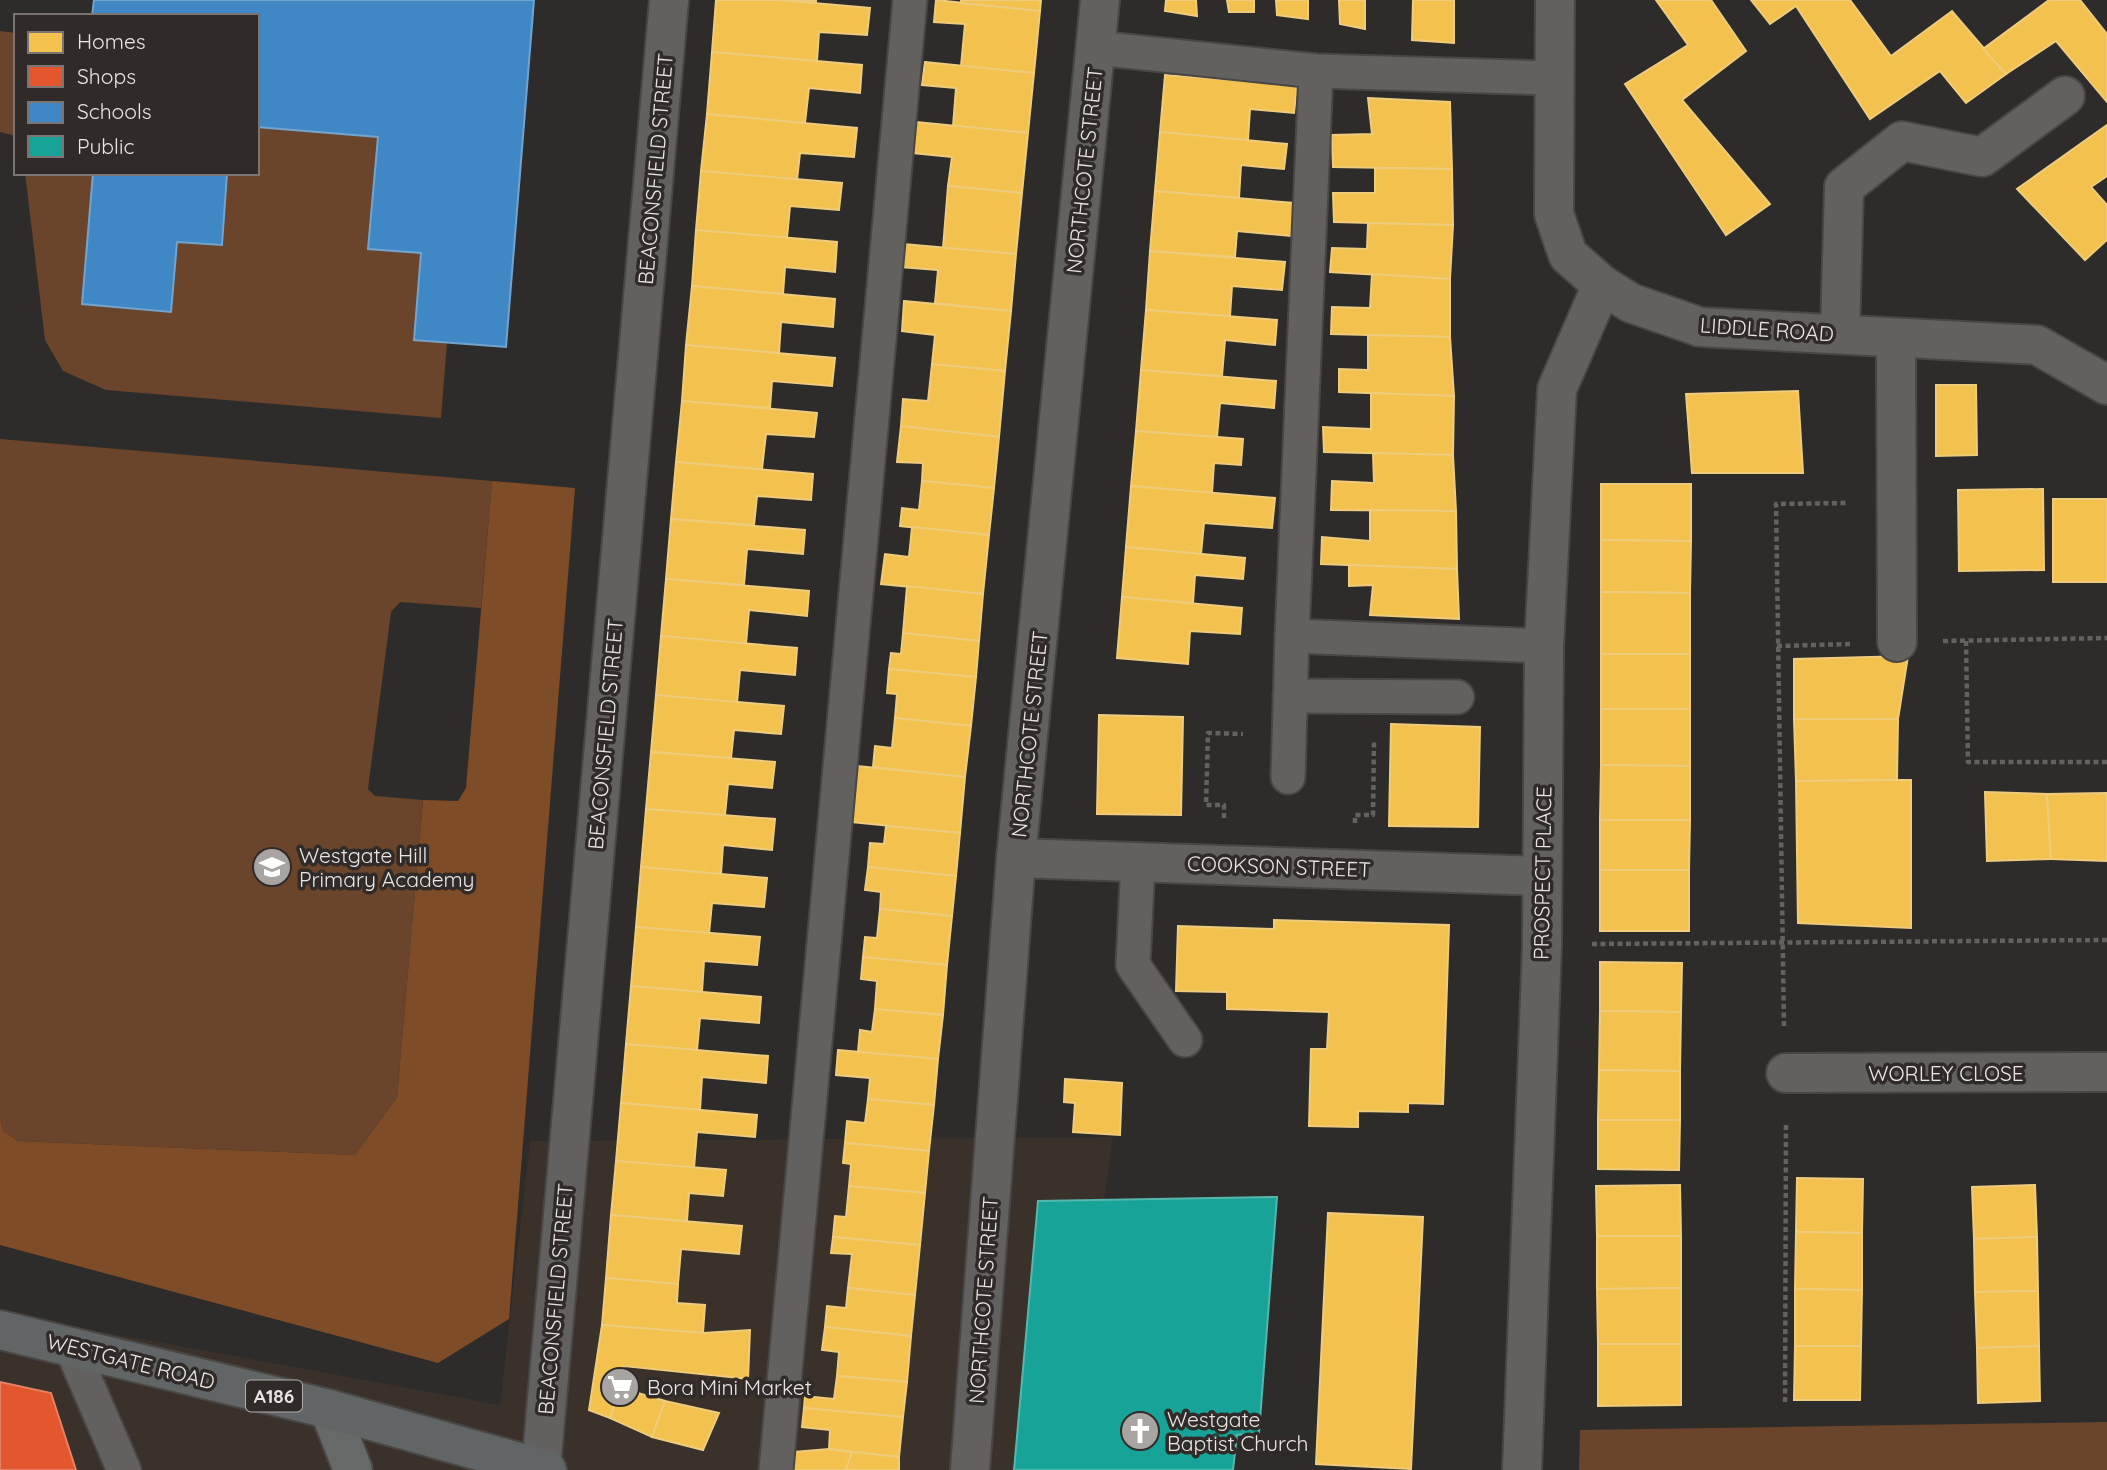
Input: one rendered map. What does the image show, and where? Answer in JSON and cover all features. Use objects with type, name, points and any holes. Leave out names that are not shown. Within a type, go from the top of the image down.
[{"type":"main road","name":"WESTGATE ROAD","points":[[0,1329],[328,1409],[544,1469]]},
{"type":"street","name":"BEACONSFIELD STREET","points":[[544,1469],[669,0]]},
{"type":"street","name":"NORTHCOTE STREET","points":[[970,1470],[1016,858],[1100,0]]},
{"type":"street","name":"LIDDLE ROAD","points":[[1555,0],[1554,214],[1568,256],[1602,285],[1631,303],[1700,327],[2037,345],[2107,385]]},
{"type":"street","points":[[1840,334],[1844,187],[1902,141],[1982,158],[2065,96]]},
{"type":"street","name":"PROSPECT PLACE","points":[[1522,1470],[1542,945],[1544,646],[1557,389],[1602,285]]},
{"type":"street","points":[[1896,338],[1897,642]]},
{"type":"street","name":"COOKSON STREET","points":[[1016,858],[1541,876]]},
{"type":"street","name":"WORLEY CLOSE","points":[[1786,1073],[2107,1072]]},
{"type":"street","points":[[328,1409],[353,1470]]},
{"type":"lane","points":[[776,1470],[910,0]]},
{"type":"lane","points":[[1096,48],[1316,72],[1553,78]]},
{"type":"lane","points":[[1288,777],[1316,72]]},
{"type":"lane","points":[[1292,636],[1544,646]]},
{"type":"lane","points":[[1290,696],[1457,697]]},
{"type":"lane","points":[[1138,862],[1133,965],[1185,1040]]},
{"type":"lane","points":[[71,1347],[124,1470]]},
{"type":"path","points":[[1785,1402],[1786,1073],[1781,943],[1776,504],[1897,502]]},
{"type":"path","points":[[1966,641],[1968,762],[2107,762]]},
{"type":"path","points":[[1223,864],[1224,805],[1206,805],[1208,733],[1289,735]]},
{"type":"path","points":[[1353,869],[1354,815],[1373,815],[1374,735]]},
{"type":"path","points":[[1542,945],[2107,940]]},
{"type":"shaded area","points":[[0,31],[14,33],[14,136],[0,132]]},
{"type":"shaded area","points":[[259,127],[378,137],[368,249],[421,253],[414,339],[447,342],[441,418],[106,390],[63,371],[45,340],[25,175],[93,175],[83,304],[171,312],[177,242],[222,245],[227,175],[259,175]]},
{"type":"shaded area","points":[[0,439],[492,481],[481,608],[400,602],[391,612],[368,789],[375,796],[423,800],[397,1097],[355,1155],[18,1141],[3,1131],[0,1118]]},
{"type":"shaded area","points":[[492,481],[575,488],[509,1319],[438,1363],[0,1245],[0,1118],[3,1131],[18,1141],[355,1155],[397,1097],[423,800],[458,801],[466,788]]},
{"type":"shaded area","points":[[1113,1137],[1066,1470],[0,1470],[0,1313],[500,1405],[530,1141]]},
{"type":"shaded area","points":[[2107,1422],[2107,1470],[1579,1470],[1580,1430]]},
{"type":"building: Homes","points":[[716,0],[779,0],[870,8],[867,35],[819,32],[817,61],[712,52]]},
{"type":"building: Homes","points":[[779,0],[816,0],[816,3]]},
{"type":"building: Homes","points":[[936,0],[1040,11],[1034,73],[961,66],[965,24],[934,22]]},
{"type":"building: Homes","points":[[961,0],[1041,0],[1040,11],[961,3]]},
{"type":"building: Homes","points":[[1166,0],[1196,0],[1197,16],[1165,11]]},
{"type":"building: Homes","points":[[1227,0],[1254,0],[1254,12],[1229,12]]},
{"type":"building: Homes","points":[[1276,0],[1308,0],[1308,19],[1277,15]]},
{"type":"building: Homes","points":[[1339,0],[1365,0],[1365,29],[1340,24]]},
{"type":"building: Homes","points":[[1413,0],[1454,0],[1454,43],[1412,40]]},
{"type":"building: Homes","points":[[1656,0],[1711,0],[1746,51],[1682,100],[1770,204],[1726,235],[1625,84],[1688,45]]},
{"type":"building: Homes","points":[[1751,0],[1850,0],[1891,56],[1952,11],[2006,74],[1966,103],[1940,71],[1870,119],[1796,6],[1770,24]]},
{"type":"building: Homes","points":[[2049,0],[2080,0],[2107,34],[2107,102],[2056,41],[2006,74],[1983,49]]},
{"type":"building: Homes","points":[[712,52],[862,65],[860,93],[809,88],[805,123],[707,114]]},
{"type":"building: Homes","points":[[925,62],[1034,73],[1028,133],[953,126],[956,88],[922,85]]},
{"type":"building: Homes","points":[[1165,75],[1297,85],[1294,113],[1250,109],[1248,140],[1160,132]]},
{"type":"building: Homes","points":[[1368,98],[1450,102],[1452,169],[1333,167],[1332,135],[1372,134]]},
{"type":"building: Homes","points":[[707,114],[857,128],[854,157],[800,153],[797,180],[701,171]]},
{"type":"building: Homes","points":[[916,122],[1028,133],[1022,193],[948,186],[952,157],[913,153]]},
{"type":"building: Homes","points":[[2107,125],[2107,176],[2091,187],[2107,205],[2107,240],[2085,260],[2017,189]]},
{"type":"building: Homes","points":[[1160,132],[1287,144],[1284,169],[1241,165],[1239,198],[1155,191]]},
{"type":"building: Homes","points":[[1375,168],[1452,169],[1453,225],[1334,222],[1333,193],[1375,193]]},
{"type":"building: Homes","points":[[701,171],[842,183],[839,210],[790,206],[787,238],[696,230]]},
{"type":"building: Homes","points":[[948,186],[1022,193],[1016,254],[943,248]]},
{"type":"building: Homes","points":[[1155,191],[1294,203],[1291,236],[1237,231],[1235,257],[1150,251]]},
{"type":"building: Homes","points":[[1368,223],[1453,225],[1450,279],[1330,272],[1332,248],[1367,249]]},
{"type":"building: Homes","points":[[696,230],[837,242],[835,272],[785,267],[783,294],[692,286]]},
{"type":"building: Homes","points":[[903,244],[1016,254],[1011,311],[935,303],[938,270],[901,267]]},
{"type":"building: Homes","points":[[1150,251],[1285,262],[1282,290],[1232,286],[1230,316],[1146,310]]},
{"type":"building: Homes","points":[[1372,274],[1450,279],[1450,337],[1331,334],[1332,307],[1370,308]]},
{"type":"building: Homes","points":[[692,286],[835,299],[833,327],[781,322],[779,353],[686,345]]},
{"type":"building: Homes","points":[[904,301],[1011,311],[1005,371],[932,364],[935,335],[902,331]]},
{"type":"building: Homes","points":[[1146,310],[1277,320],[1275,345],[1225,340],[1222,376],[1141,370]]},
{"type":"building: Homes","points":[[1368,335],[1450,337],[1454,396],[1339,392],[1339,369],[1368,370]]},
{"type":"building: Homes","points":[[686,345],[835,358],[832,386],[772,381],[770,408],[682,401]]},
{"type":"building: Homes","points":[[932,364],[1005,371],[999,437],[901,426],[903,399],[928,401]]},
{"type":"building: Homes","points":[[1141,370],[1276,381],[1274,408],[1220,403],[1217,437],[1136,431]]},
{"type":"building: Homes","points":[[1936,385],[1976,385],[1977,455],[1936,456]]},
{"type":"building: Homes","points":[[1798,391],[1803,473],[1692,473],[1686,394]]},
{"type":"building: Homes","points":[[1371,393],[1454,396],[1453,455],[1324,452],[1323,427],[1371,429]]},
{"type":"building: Homes","points":[[682,401],[817,413],[814,437],[766,434],[762,469],[676,462]]},
{"type":"building: Homes","points":[[901,426],[999,437],[994,488],[922,481],[923,463],[897,462]]},
{"type":"building: Homes","points":[[1136,431],[1243,439],[1241,465],[1214,463],[1212,493],[1131,486]]},
{"type":"building: Homes","points":[[1373,453],[1453,455],[1456,511],[1331,510],[1332,481],[1374,483]]},
{"type":"building: Homes","points":[[676,462],[813,474],[811,500],[757,496],[754,525],[671,519]]},
{"type":"building: Homes","points":[[922,481],[994,488],[989,535],[900,526],[902,508],[919,510]]},
{"type":"building: Homes","points":[[1601,484],[1691,484],[1691,541],[1601,540]]},
{"type":"building: Homes","points":[[1131,486],[1275,498],[1272,528],[1204,523],[1201,554],[1126,547]]},
{"type":"building: Homes","points":[[2043,489],[2044,570],[1959,571],[1958,490]]},
{"type":"building: Homes","points":[[2053,499],[2107,499],[2107,582],[2053,582]]},
{"type":"building: Homes","points":[[1370,510],[1456,511],[1457,569],[1321,564],[1322,537],[1370,541]]},
{"type":"building: Homes","points":[[671,519],[805,530],[803,554],[747,549],[744,585],[666,579]]},
{"type":"building: Homes","points":[[912,527],[989,535],[983,594],[881,584],[885,554],[909,557]]},
{"type":"building: Homes","points":[[1601,540],[1691,541],[1690,593],[1601,592]]},
{"type":"building: Homes","points":[[1126,547],[1245,558],[1243,579],[1195,575],[1193,603],[1122,597]]},
{"type":"building: Homes","points":[[1349,565],[1457,569],[1459,619],[1370,615],[1373,585],[1349,586]]},
{"type":"building: Homes","points":[[666,579],[809,591],[807,616],[749,610],[746,644],[661,636]]},
{"type":"building: Homes","points":[[907,586],[983,594],[979,641],[903,633]]},
{"type":"building: Homes","points":[[1601,592],[1690,593],[1690,654],[1601,654]]},
{"type":"building: Homes","points":[[1122,597],[1242,608],[1240,634],[1190,631],[1188,664],[1117,658]]},
{"type":"building: Homes","points":[[903,633],[979,641],[976,677],[889,669],[891,653],[901,654]]},
{"type":"building: Homes","points":[[661,636],[797,648],[795,675],[740,670],[737,703],[656,695]]},
{"type":"building: Homes","points":[[1601,654],[1690,654],[1690,709],[1601,709]]},
{"type":"building: Homes","points":[[1908,656],[1898,719],[1794,719],[1794,659]]},
{"type":"building: Homes","points":[[889,669],[976,677],[971,726],[895,718],[897,694],[887,693]]},
{"type":"building: Homes","points":[[656,695],[784,706],[781,734],[734,730],[731,758],[651,752]]},
{"type":"building: Homes","points":[[1601,709],[1690,709],[1690,766],[1601,765]]},
{"type":"building: Homes","points":[[1099,715],[1183,717],[1181,815],[1097,814]]},
{"type":"building: Homes","points":[[895,718],[971,726],[965,777],[873,767],[875,746],[892,748]]},
{"type":"building: Homes","points":[[1794,719],[1898,719],[1897,780],[1796,781]]},
{"type":"building: Homes","points":[[1391,724],[1480,727],[1478,827],[1389,826]]},
{"type":"building: Homes","points":[[651,752],[775,762],[772,788],[728,784],[725,815],[646,809]]},
{"type":"building: Homes","points":[[1601,765],[1690,766],[1690,820],[1600,820]]},
{"type":"building: Homes","points":[[857,766],[965,777],[960,833],[852,822]]},
{"type":"building: Homes","points":[[1911,780],[1911,928],[1798,923],[1796,781]]},
{"type":"building: Homes","points":[[1985,792],[2047,794],[2051,859],[1987,861]]},
{"type":"building: Homes","points":[[2107,793],[2107,861],[2051,859],[2047,794]]},
{"type":"building: Homes","points":[[646,809],[775,819],[772,850],[723,845],[721,874],[641,867]]},
{"type":"building: Homes","points":[[1600,820],[1690,820],[1689,870],[1600,870]]},
{"type":"building: Homes","points":[[886,826],[960,833],[956,876],[868,867],[870,843],[884,844]]},
{"type":"building: Homes","points":[[641,867],[767,878],[764,907],[712,903],[709,934],[636,927]]},
{"type":"building: Homes","points":[[868,867],[956,876],[952,916],[880,909],[881,892],[865,890]]},
{"type":"building: Homes","points":[[1600,870],[1689,870],[1689,931],[1600,931]]},
{"type":"building: Homes","points":[[880,909],[952,916],[947,965],[863,957],[865,937],[877,938]]},
{"type":"building: Homes","points":[[1274,920],[1449,925],[1443,1104],[1408,1103],[1408,1112],[1358,1111],[1358,1127],[1309,1126],[1311,1049],[1327,1049],[1329,1012],[1227,1009],[1227,992],[1176,991],[1178,926],[1274,929]]},
{"type":"building: Homes","points":[[636,927],[760,937],[757,965],[704,961],[702,992],[631,986]]},
{"type":"building: Homes","points":[[863,957],[947,965],[943,1015],[875,1009],[877,981],[861,979]]},
{"type":"building: Homes","points":[[1600,962],[1682,963],[1681,1012],[1600,1011]]},
{"type":"building: Homes","points":[[631,986],[761,997],[759,1023],[700,1018],[697,1050],[626,1044]]},
{"type":"building: Homes","points":[[875,1009],[943,1015],[938,1059],[858,1052],[860,1030],[872,1032]]},
{"type":"building: Homes","points":[[1600,1011],[1681,1012],[1680,1071],[1599,1070]]},
{"type":"building: Homes","points":[[626,1044],[768,1056],[766,1083],[702,1077],[700,1110],[621,1103]]},
{"type":"building: Homes","points":[[838,1050],[938,1059],[934,1105],[868,1099],[870,1078],[836,1075]]},
{"type":"building: Homes","points":[[1599,1070],[1680,1071],[1680,1120],[1598,1120]]},
{"type":"building: Homes","points":[[1065,1079],[1122,1083],[1120,1135],[1073,1132],[1075,1103],[1064,1102]]},
{"type":"building: Homes","points":[[868,1099],[934,1105],[929,1151],[845,1143],[847,1121],[865,1123]]},
{"type":"building: Homes","points":[[621,1103],[757,1115],[755,1137],[697,1132],[694,1168],[616,1161]]},
{"type":"building: Homes","points":[[1598,1120],[1680,1120],[1679,1170],[1598,1169]]},
{"type":"building: Homes","points":[[845,1143],[929,1151],[925,1193],[849,1186],[851,1164],[843,1163]]},
{"type":"building: Homes","points":[[616,1161],[726,1170],[723,1196],[689,1193],[687,1221],[611,1215]]},
{"type":"building: Homes","points":[[1797,1178],[1863,1179],[1862,1233],[1796,1232]]},
{"type":"building: Homes","points":[[1680,1185],[1681,1236],[1597,1236],[1596,1186]]},
{"type":"building: Homes","points":[[2035,1185],[2037,1237],[1974,1239],[1972,1187]]},
{"type":"building: Homes","points":[[849,1186],[925,1193],[920,1245],[833,1237],[835,1216],[846,1217]]},
{"type":"building: Homes","points":[[1328,1213],[1423,1217],[1411,1469],[1316,1464]]},
{"type":"building: Homes","points":[[611,1215],[742,1226],[739,1254],[681,1249],[678,1284],[606,1278]]},
{"type":"building: Homes","points":[[1796,1232],[1862,1233],[1862,1290],[1795,1289]]},
{"type":"building: Homes","points":[[1597,1236],[1681,1236],[1681,1288],[1597,1289]]},
{"type":"building: Homes","points":[[833,1237],[920,1245],[915,1295],[848,1288],[852,1254],[831,1253]]},
{"type":"building: Homes","points":[[2037,1237],[2038,1291],[1975,1292],[1974,1239]]},
{"type":"building: Homes","points":[[606,1278],[678,1284],[677,1303],[705,1305],[703,1333],[602,1325]]},
{"type":"building: Homes","points":[[848,1288],[915,1295],[911,1336],[825,1327],[827,1306],[846,1308]]},
{"type":"building: Homes","points":[[1681,1288],[1681,1344],[1598,1344],[1597,1289]]},
{"type":"building: Homes","points":[[1795,1289],[1862,1290],[1861,1346],[1795,1346]]},
{"type":"building: Homes","points":[[2038,1291],[2039,1346],[1977,1348],[1975,1292]]},
{"type":"building: Homes","points":[[602,1325],[703,1333],[750,1330],[748,1379],[624,1366],[621,1388],[610,1418],[589,1410]]},
{"type":"building: Homes","points":[[825,1327],[911,1336],[907,1382],[837,1376],[839,1352],[822,1350]]},
{"type":"building: Homes","points":[[1598,1344],[1681,1344],[1681,1405],[1598,1406]]},
{"type":"building: Homes","points":[[1795,1346],[1861,1346],[1860,1400],[1794,1400]]},
{"type":"building: Homes","points":[[2039,1346],[2040,1401],[1978,1403],[1977,1348]]},
{"type":"building: Homes","points":[[837,1376],[907,1382],[903,1417],[804,1408],[805,1396],[834,1399]]},
{"type":"building: Homes","points":[[621,1388],[665,1401],[652,1437],[610,1418]]},
{"type":"building: Homes","points":[[665,1401],[719,1413],[703,1450],[652,1437]]},
{"type":"building: Homes","points":[[804,1408],[903,1417],[899,1457],[829,1449],[830,1430],[802,1427]]},
{"type":"building: Homes","points":[[829,1449],[852,1452],[846,1470],[793,1470],[794,1452]]},
{"type":"building: Homes","points":[[852,1452],[899,1457],[899,1470],[846,1470]]},
{"type":"building: Shops","points":[[0,1382],[51,1393],[76,1470],[0,1470]]},
{"type":"building: Schools","points":[[94,0],[534,0],[506,347],[414,340],[421,253],[368,249],[378,137],[259,127],[259,14],[92,14]]},
{"type":"building: Schools","points":[[93,175],[227,175],[222,245],[177,242],[171,312],[82,304]]},
{"type":"building: Public","points":[[1277,1197],[1259,1433],[1237,1435],[1233,1470],[1014,1470],[1038,1201]]},
{"type":"place","name":"Westgate Hill Primary Academy","points":[[272,867]]},
{"type":"place","name":"Bora Mini Market","points":[[620,1387]]},
{"type":"place","name":"Westgate Baptist Church","points":[[1140,1431]]}]
